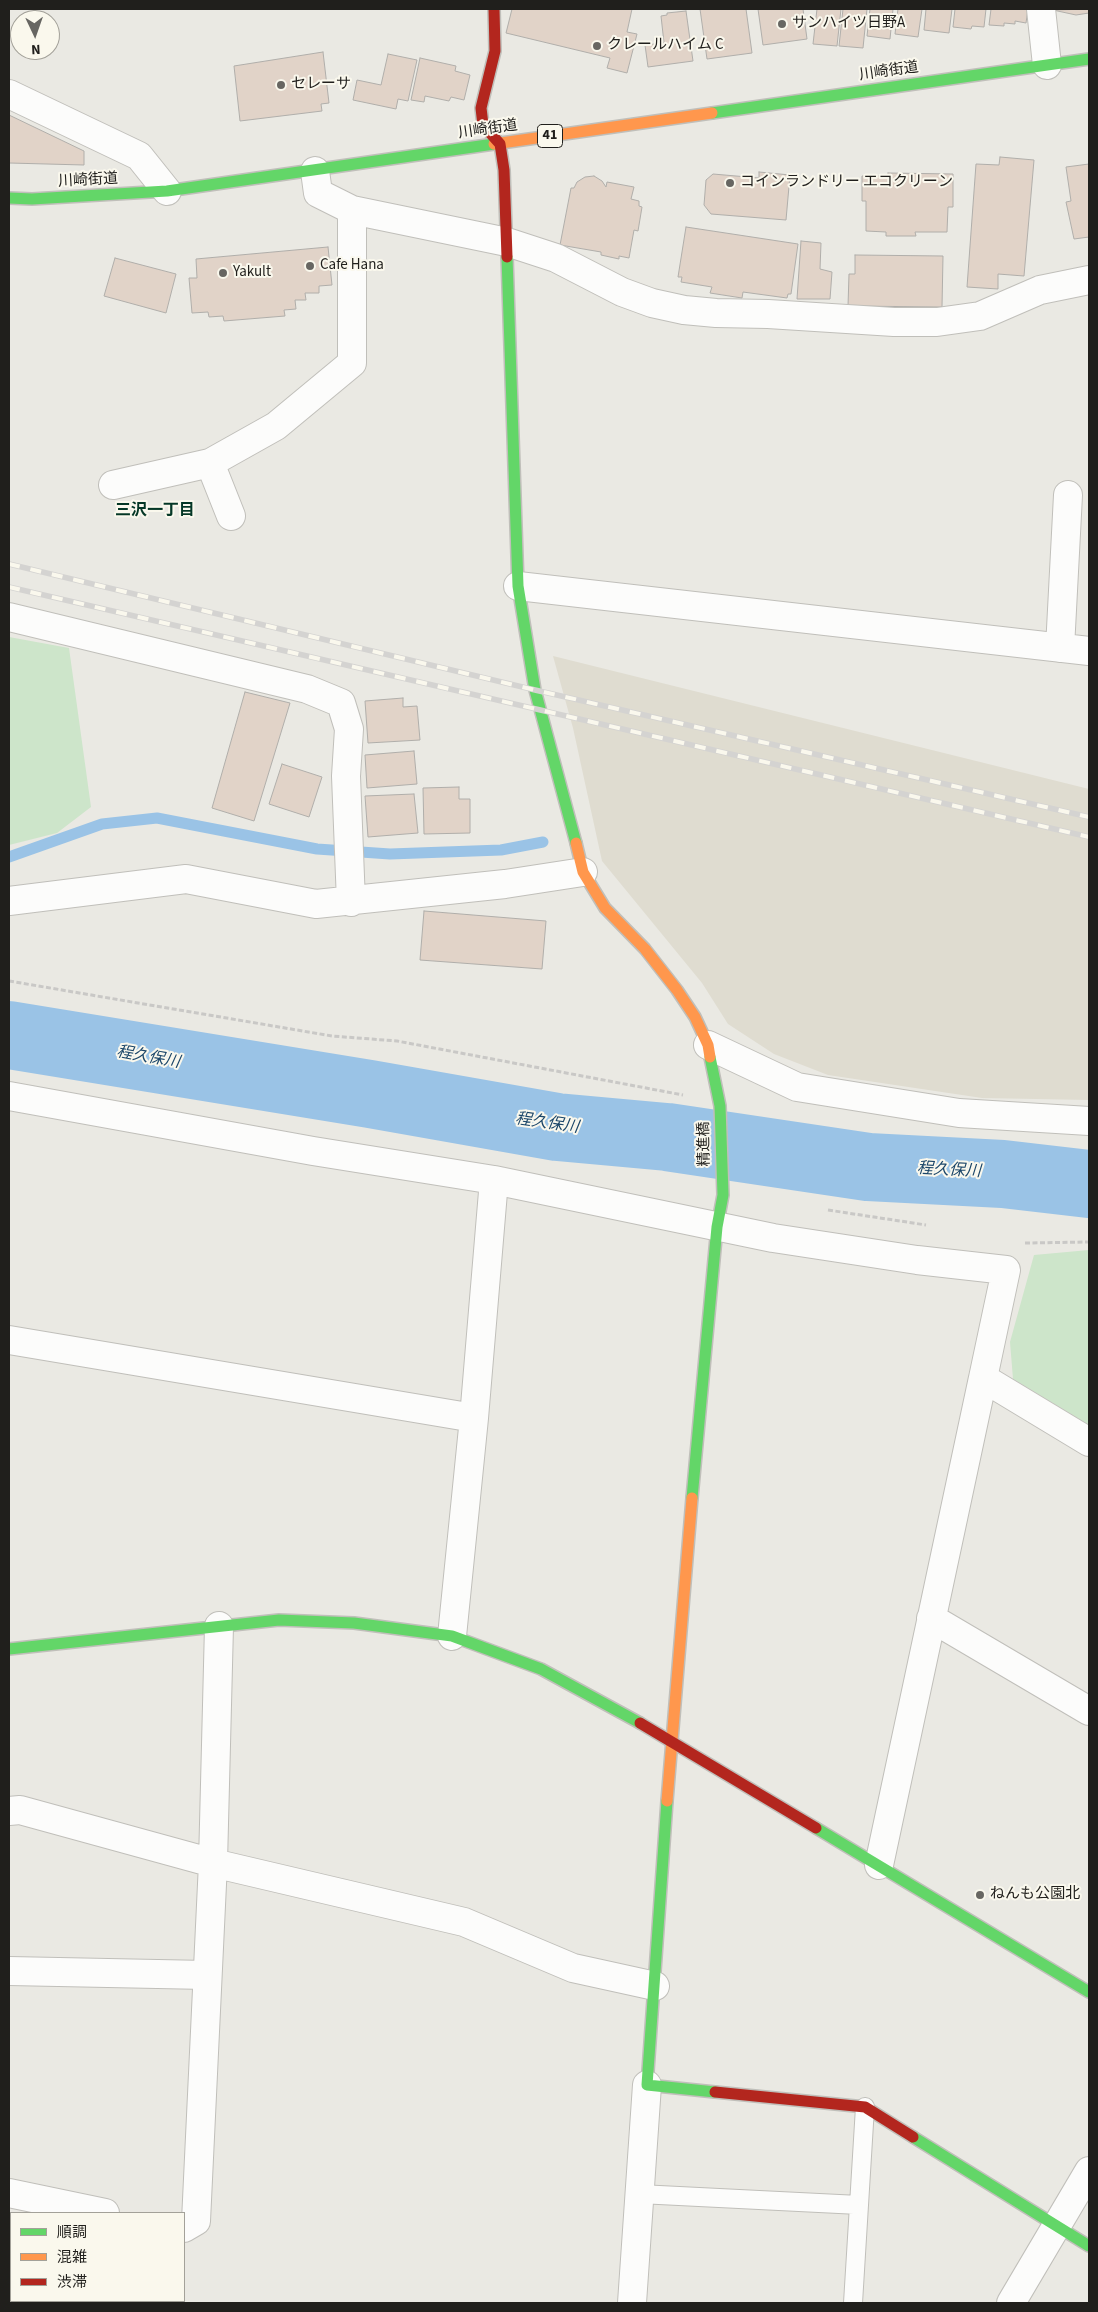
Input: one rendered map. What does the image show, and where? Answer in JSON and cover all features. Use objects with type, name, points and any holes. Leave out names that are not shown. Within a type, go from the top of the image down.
[{"type":"street","points":[[494,9],[495,51],[481,108],[483,125],[500,144]]},
{"type":"street","points":[[1041,9],[1047,65]]},
{"type":"street","name":"川崎街道","points":[[9,198],[32,199],[168,191],[1089,59]]},
{"type":"street","points":[[9,94],[139,156],[168,191]]},
{"type":"street","name":"精進橋","points":[[500,144],[504,170],[508,242],[518,586],[534,690],[571,821],[583,872],[605,908],[645,949],[695,1017],[708,1045],[719,1103],[722,1195],[717,1227],[671,1740],[647,2084]]},
{"type":"street","points":[[315,171],[318,193],[352,210],[508,242],[556,258],[622,292],[652,303],[684,310],[894,322],[937,322],[980,316],[1040,290],[1089,280]]},
{"type":"street","points":[[113,485],[210,463],[276,426],[352,363],[352,210]]},
{"type":"street","points":[[210,463],[231,516]]},
{"type":"street","points":[[1060,648],[1068,495]]},
{"type":"street","points":[[518,586],[1089,651]]},
{"type":"street","points":[[9,617],[307,688],[341,703],[349,729],[346,776],[351,902]]},
{"type":"street","points":[[9,901],[186,879],[316,904],[351,902],[505,884],[583,872]]},
{"type":"street","points":[[708,1045],[797,1087],[959,1113],[1089,1121]]},
{"type":"street","points":[[9,1096],[313,1151],[494,1180],[773,1238],[898,1258],[1006,1270],[878,1865]]},
{"type":"street","points":[[452,1636],[474,1418],[494,1180]]},
{"type":"street","points":[[9,1340],[474,1418]]},
{"type":"street","points":[[983,1378],[1089,1442]]},
{"type":"street","points":[[931,1618],[1089,1711]]},
{"type":"street","points":[[9,1649],[279,1620],[354,1623],[452,1636],[541,1669],[671,1740],[1089,1992]]},
{"type":"street","points":[[185,2227],[196,2221],[214,1863],[219,1626]]},
{"type":"street","points":[[9,1811],[20,1810],[214,1863],[464,1922],[573,1968],[655,1986]]},
{"type":"street","points":[[9,1971],[207,1975]]},
{"type":"street","points":[[632,2303],[647,2084],[865,2107],[1089,2246]]},
{"type":"street","points":[[1011,2303],[1089,2171]]},
{"type":"street","points":[[9,2193],[100,2212]]},
{"type":"lane","points":[[853,2303],[865,2107]]},
{"type":"lane","points":[[639,2194],[859,2205]]},
{"type":"path","points":[[9,981],[332,1036],[397,1041],[719,1103]]},
{"type":"shaded area","points":[[553,656],[1089,789],[1089,1100],[982,1098],[828,1075],[774,1054],[728,1024],[702,983],[602,861],[573,728]]},
{"type":"green space","points":[[9,637],[69,648],[91,807],[57,833],[9,845]]},
{"type":"green space","points":[[1089,1250],[1089,1425],[1013,1379],[1010,1342],[1034,1255]]},
{"type":"building","name":"クレールハイム C","points":[[512,9],[632,9],[627,32],[637,34],[627,73],[607,68],[610,58],[506,33]]},
{"type":"building","points":[[700,9],[746,9],[752,53],[707,59]]},
{"type":"building","name":"サンハイツ日野A","points":[[758,9],[803,9],[807,39],[763,45]]},
{"type":"building","points":[[817,9],[841,9],[837,46],[813,44]]},
{"type":"building","points":[[843,9],[867,9],[863,48],[839,46]]},
{"type":"building","points":[[870,9],[893,9],[890,39],[867,36]]},
{"type":"building","points":[[898,9],[922,9],[918,37],[895,34]]},
{"type":"building","points":[[926,9],[952,9],[949,33],[924,30]]},
{"type":"building","points":[[955,9],[986,9],[984,27],[972,26],[971,29],[953,27]]},
{"type":"building","points":[[991,9],[1028,9],[1026,23],[1015,21],[1015,24],[1004,23],[1004,26],[989,25]]},
{"type":"building","points":[[1089,9],[1089,13],[1076,15],[1053,10]]},
{"type":"building","points":[[686,11],[693,61],[648,67],[645,45],[664,43],[661,16],[667,15],[667,13]]},
{"type":"building","name":"セレーサ","points":[[323,52],[329,103],[321,104],[322,111],[240,121],[234,66]]},
{"type":"building","points":[[388,54],[417,60],[408,101],[398,99],[396,109],[353,100],[357,80],[381,85]]},
{"type":"building","points":[[420,58],[456,66],[455,71],[470,75],[464,100],[451,97],[449,101],[425,96],[424,102],[411,100]]},
{"type":"building","points":[[9,115],[84,151],[84,165],[9,163]]},
{"type":"building","points":[[1000,157],[1034,160],[1024,276],[998,274],[998,289],[967,287],[976,164],[999,165]]},
{"type":"building","points":[[1089,164],[1089,237],[1074,239],[1066,202],[1071,201],[1066,167]]},
{"type":"building","points":[[759,172],[790,175],[786,220],[711,214],[704,205],[706,180],[713,174],[759,178]]},
{"type":"building","points":[[888,173],[953,174],[953,207],[948,207],[947,232],[915,232],[916,236],[886,236],[886,232],[866,231],[866,201],[862,201],[862,176],[888,176]]},
{"type":"building","points":[[594,176],[602,181],[606,187],[607,182],[634,187],[631,199],[639,201],[639,206],[642,207],[638,231],[634,230],[629,258],[619,256],[619,259],[601,255],[601,252],[560,245],[571,188],[574,188],[577,182],[585,177]]},
{"type":"building","points":[[686,227],[798,244],[791,294],[788,294],[787,298],[743,292],[742,298],[710,293],[712,287],[681,282],[682,277],[678,277]]},
{"type":"building","points":[[801,241],[821,243],[820,269],[832,272],[830,299],[797,299]]},
{"type":"building","points":[[328,247],[332,285],[319,286],[319,293],[305,293],[306,300],[295,300],[296,309],[284,310],[285,316],[224,321],[223,316],[209,317],[208,312],[192,313],[189,278],[197,278],[196,259]]},
{"type":"building","points":[[855,255],[943,256],[942,307],[848,306],[849,274],[855,274]]},
{"type":"building","points":[[115,258],[176,274],[166,313],[104,296]]},
{"type":"building","points":[[245,692],[290,703],[254,821],[212,808]]},
{"type":"building","points":[[403,698],[403,707],[417,706],[420,740],[368,743],[365,701]]},
{"type":"building","points":[[414,751],[417,784],[367,788],[365,755]]},
{"type":"building","points":[[282,764],[322,777],[309,817],[269,804]]},
{"type":"building","points":[[459,787],[459,799],[470,799],[470,833],[424,834],[423,788]]},
{"type":"building","points":[[414,794],[418,833],[368,837],[365,796]]},
{"type":"building","points":[[424,911],[546,921],[542,969],[420,960]]},
{"type":"waterway","points":[[9,857],[102,824],[157,818],[317,849],[390,854],[501,850],[543,842]]},
{"type":"waterway","name":"程久保川","points":[[9,1035],[370,1094],[557,1127],[667,1137],[868,1167],[1003,1174],[1089,1184]]},
{"type":"railway","points":[[9,564],[535,690],[1089,817]]},
{"type":"railway","points":[[9,587],[1089,837]]},
{"type":"traffic: fast","points":[[712,113],[1089,59]]},
{"type":"traffic: fast","points":[[9,198],[32,199],[167,191],[494,144]]},
{"type":"traffic: fast","points":[[507,257],[518,586],[535,690],[576,843]]},
{"type":"traffic: fast","points":[[692,1498],[717,1227],[723,1195],[720,1106],[710,1057]]},
{"type":"traffic: fast","points":[[9,1649],[279,1620],[354,1623],[452,1636],[541,1669],[640,1723]]},
{"type":"traffic: fast","points":[[667,1801],[647,2085],[715,2092]]},
{"type":"traffic: fast","points":[[816,1828],[1089,1992]]},
{"type":"traffic: fast","points":[[913,2137],[1089,2246]]},
{"type":"traffic: slow","points":[[494,144],[712,113]]},
{"type":"traffic: slow","points":[[576,843],[583,872],[605,908],[645,949],[677,990],[695,1017],[708,1045],[710,1057]]},
{"type":"traffic: slow","points":[[667,1801],[692,1498]]},
{"type":"traffic: jam","points":[[494,9],[495,51],[481,108],[483,125],[500,144],[504,170],[507,257]]},
{"type":"traffic: jam","points":[[640,1723],[816,1828]]},
{"type":"traffic: jam","points":[[715,2092],[865,2107],[913,2137]]},
{"type":"place","name":"サンハイツ日野A","points":[[782,24]]},
{"type":"place","name":"クレールハイム C","points":[[597,46]]},
{"type":"place","name":"セレーサ","points":[[281,85]]},
{"type":"place","name":"コインランドリー エコクリーン","points":[[730,183]]},
{"type":"place","name":"Cafe Hana","points":[[310,266]]},
{"type":"place","name":"Yakult","points":[[223,273]]},
{"type":"place","name":"ねんも公園北","points":[[980,1895]]},
{"type":"district","name":"三沢一丁目","points":[[155,511]]}]
